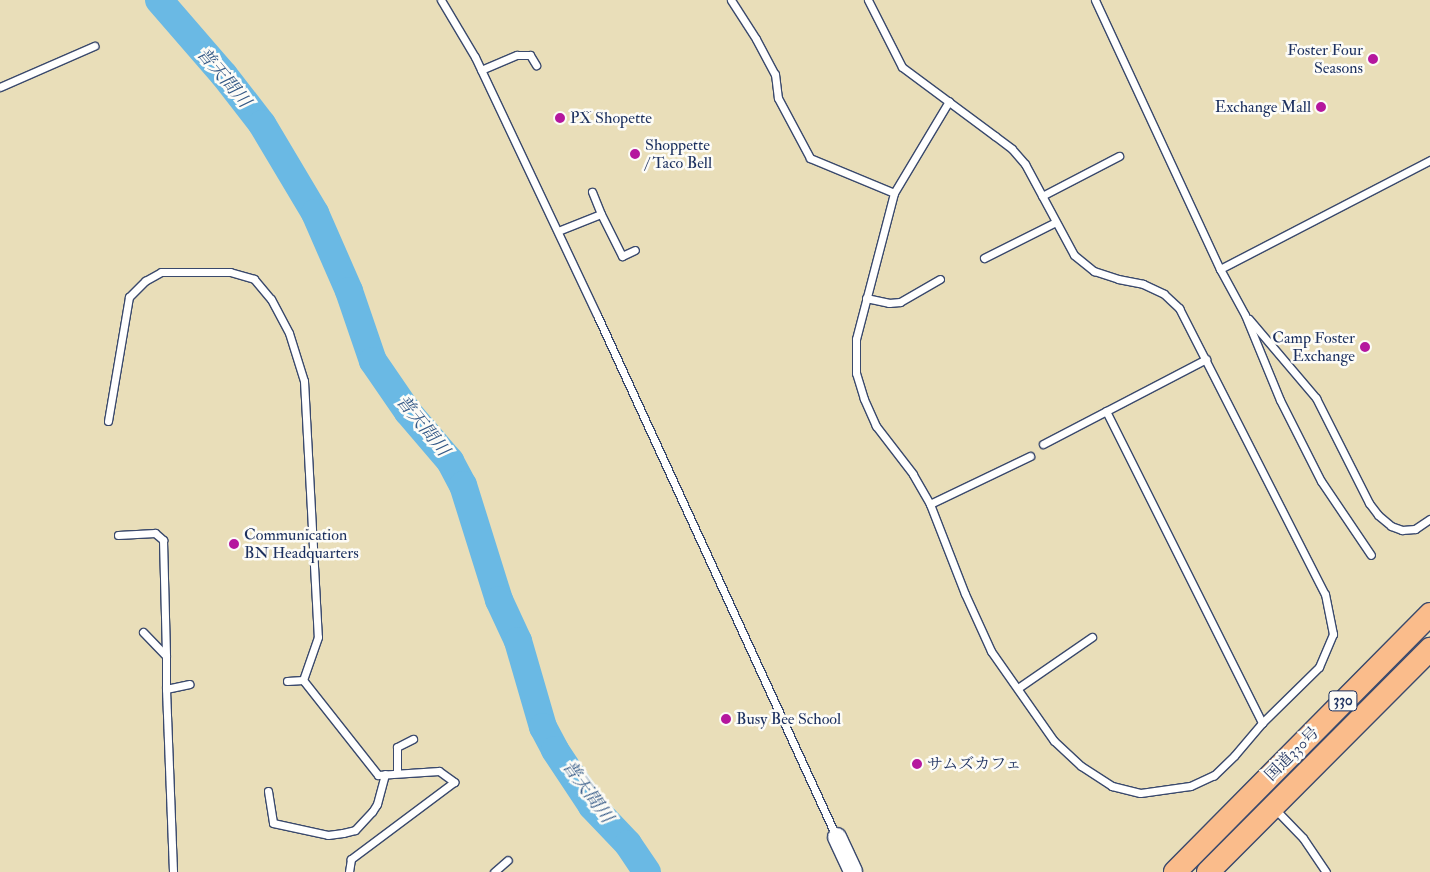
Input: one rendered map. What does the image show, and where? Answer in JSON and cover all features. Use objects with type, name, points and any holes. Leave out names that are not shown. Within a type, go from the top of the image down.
[{"type":"highway","name":"国道330号","points":[[1208,872],[1265,798],[1430,614]]},
{"type":"highway","name":"国道330号","points":[[1174,872],[1265,798],[1430,649]]},
{"type":"street","points":[[837,837],[853,872]]},
{"type":"lane","points":[[441,0],[481,70],[558,231],[837,837]]},
{"type":"lane","points":[[730,0],[756,39],[774,74],[778,98],[810,158],[894,193]]},
{"type":"lane","points":[[868,0],[902,67],[948,101],[1012,149],[1025,164],[1074,255],[1094,270],[1118,279],[1143,284],[1164,294],[1180,308],[1325,594],[1333,634],[1319,667],[1262,723],[1234,756],[1214,775],[1190,786],[1140,793],[1112,786],[1081,766],[1054,741],[991,651],[965,594],[930,504],[912,474],[876,426],[858,382],[856,373],[856,339],[894,193],[948,101]]},
{"type":"lane","points":[[1095,0],[1220,269],[1245,315],[1280,400],[1321,481],[1371,554]]},
{"type":"lane","points":[[0,87],[94,46]]},
{"type":"lane","points":[[481,70],[517,55],[530,55],[536,65]]},
{"type":"lane","points":[[1042,196],[1119,156]]},
{"type":"lane","points":[[1220,269],[1430,160]]},
{"type":"lane","points":[[592,192],[622,256],[636,250]]},
{"type":"lane","points":[[558,231],[601,214]]},
{"type":"lane","points":[[984,258],[1056,222]]},
{"type":"lane","points":[[108,421],[130,297],[145,281],[161,272],[230,272],[254,279],[271,299],[289,333],[304,381],[318,638],[303,680]]},
{"type":"lane","points":[[866,298],[889,303],[900,302],[940,279]]},
{"type":"lane","points":[[1245,315],[1316,398],[1369,503],[1378,514],[1391,526],[1402,530],[1415,529],[1430,519]]},
{"type":"lane","points":[[1043,444],[1206,359]]},
{"type":"lane","points":[[1106,411],[1262,723]]},
{"type":"lane","points":[[930,504],[1030,456]]},
{"type":"lane","points":[[118,535],[155,533],[163,540],[173,872]]},
{"type":"lane","points":[[143,632],[166,656]]},
{"type":"lane","points":[[1018,688],[1092,637]]},
{"type":"lane","points":[[287,681],[303,680]]},
{"type":"lane","points":[[303,680],[378,775],[438,771],[454,782],[351,858],[349,872]]},
{"type":"lane","points":[[166,689],[189,684]]},
{"type":"lane","points":[[397,773],[397,747],[413,739]]},
{"type":"lane","points":[[268,791],[273,823],[328,835],[343,834],[355,830],[378,804],[385,774]]},
{"type":"lane","points":[[1265,798],[1303,838],[1326,872]]},
{"type":"lane","points":[[494,872],[508,860]]},
{"type":"waterway","name":"普天間川","points":[[159,0],[224,75],[262,124],[315,213],[349,291],[373,361],[408,412],[450,461],[463,485],[499,600],[518,641],[543,727],[555,750],[592,806],[628,844],[647,872]]},
{"type":"place","name":"Foster Four Seasons","points":[[1373,59]]},
{"type":"place","name":"Exchange Mall","points":[[1321,107]]},
{"type":"place","name":"PX Shopette","points":[[560,118]]},
{"type":"place","name":"Shoppette / Taco Bell","points":[[635,154]]},
{"type":"place","name":"Camp Foster Exchange","points":[[1365,347]]},
{"type":"place","name":"Communication BN Headquarters","points":[[234,544]]},
{"type":"place","name":"Busy Bee School","points":[[726,719]]},
{"type":"place","name":"サムズカフェ","points":[[917,764]]}]
